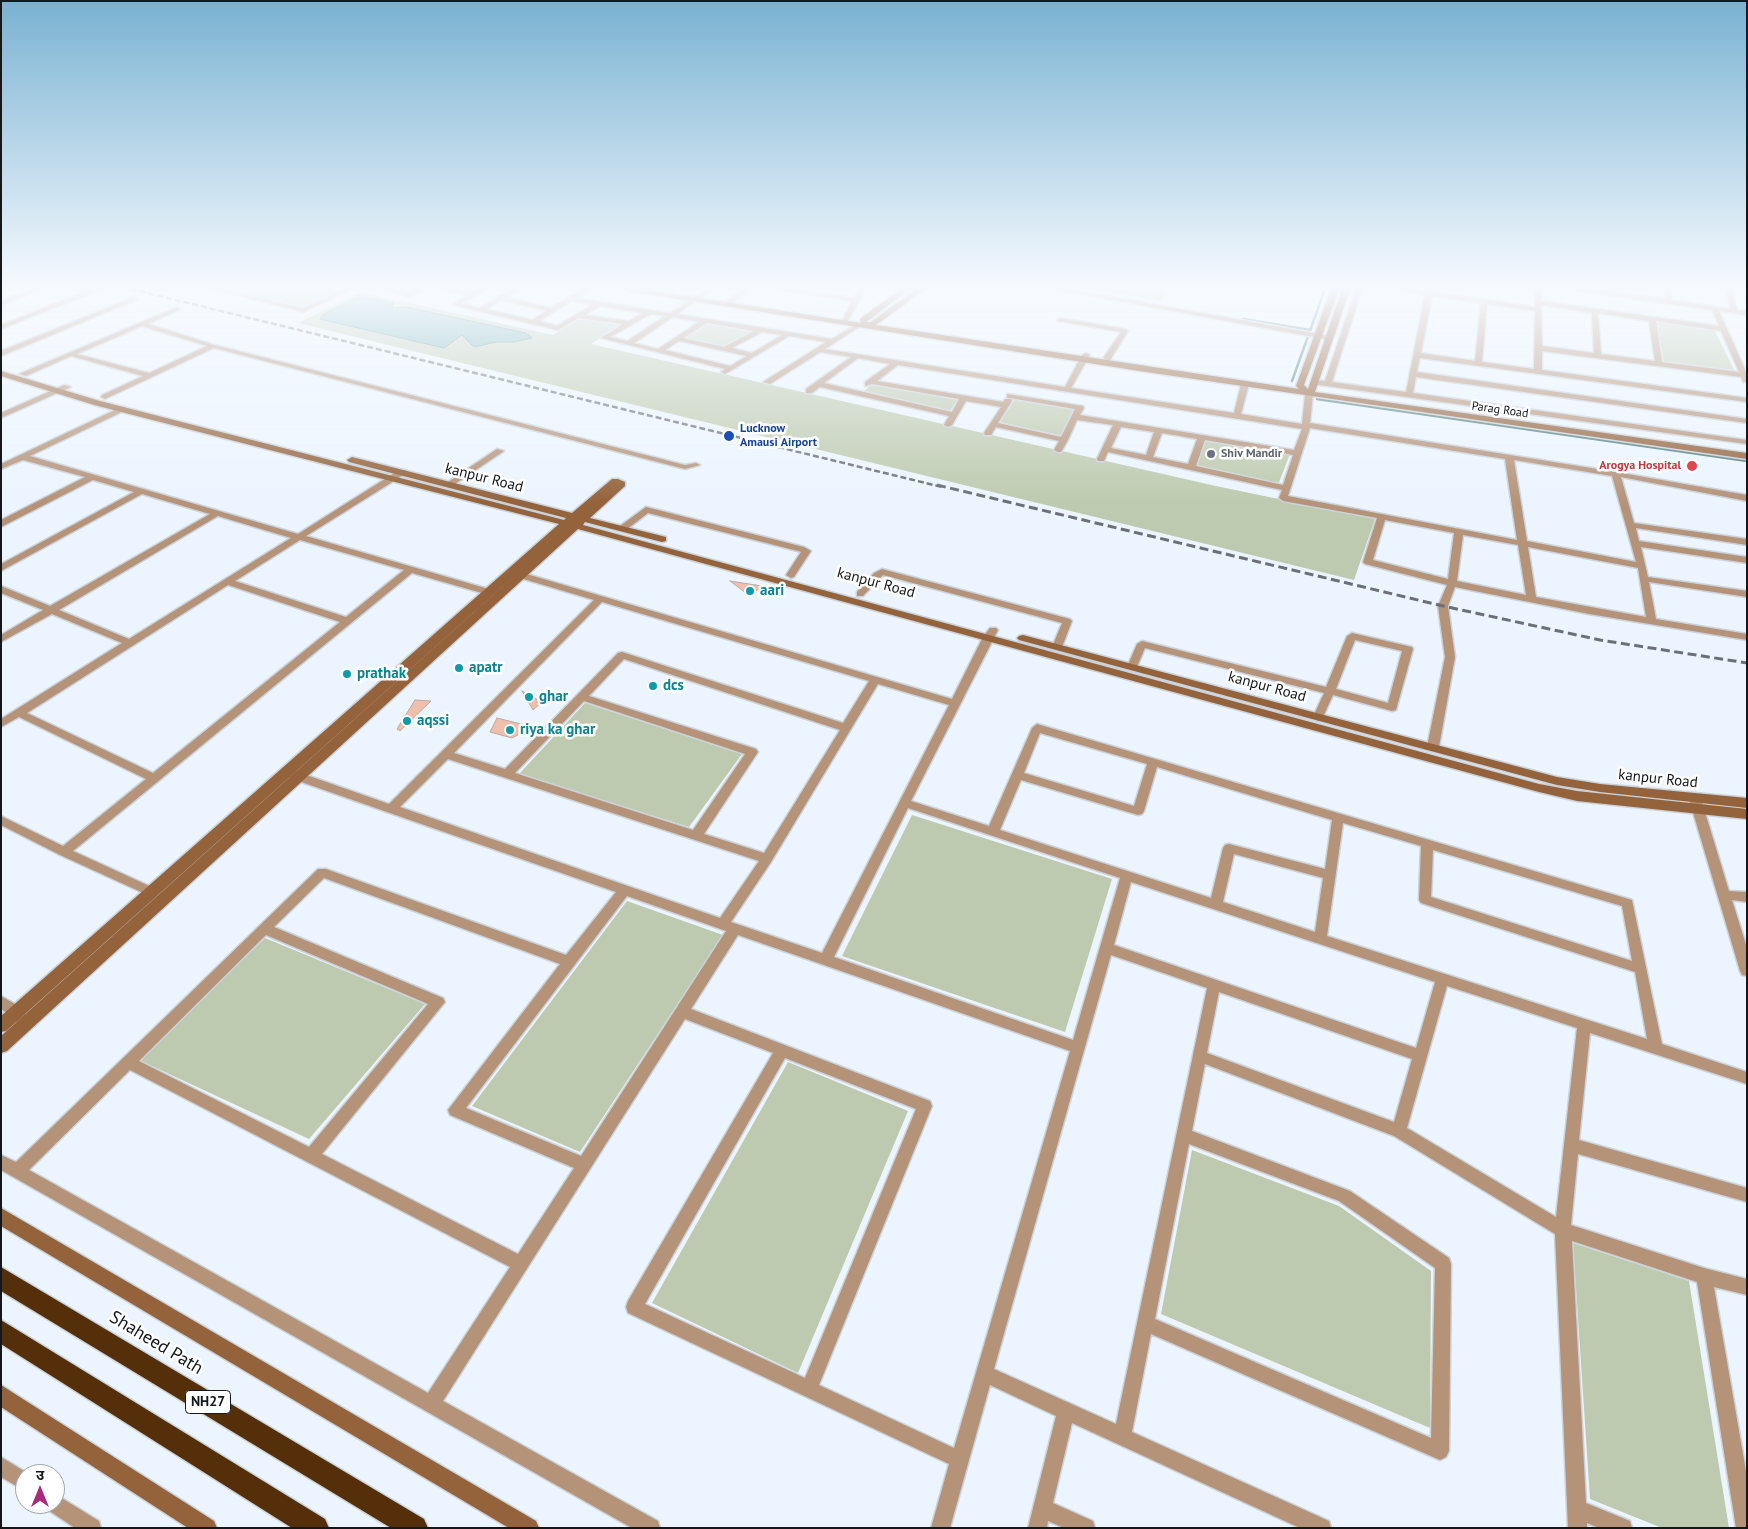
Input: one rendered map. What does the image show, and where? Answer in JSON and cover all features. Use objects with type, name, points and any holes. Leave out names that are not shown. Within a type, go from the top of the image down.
[{"type":"highway","name":"Shaheed Path","points":[[1,1278],[415,1528]]},
{"type":"highway","points":[[1,1331],[316,1528]]},
{"type":"street","points":[[23,374],[55,360]]},
{"type":"street","points":[[93,360],[150,376]]},
{"type":"street","points":[[105,397],[183,360]]},
{"type":"street","points":[[269,360],[685,467],[696,465]]},
{"type":"street","points":[[699,360],[732,368]]},
{"type":"street","points":[[724,373],[744,360]]},
{"type":"street","points":[[767,382],[801,360]]},
{"type":"street","points":[[808,391],[852,360]]},
{"type":"street","points":[[886,360],[1616,474],[1747,498]]},
{"type":"street","points":[[1067,389],[1083,360]]},
{"type":"street","name":"Parag Road","points":[[1099,360],[1245,384],[1313,388],[1747,449]]},
{"type":"street","name":"Parag Road","points":[[1123,360],[1747,456]]},
{"type":"street","points":[[1300,386],[1309,360]]},
{"type":"street","points":[[1322,360],[1313,388],[1306,426],[1283,498],[1642,566]]},
{"type":"street","points":[[1328,383],[1335,360]]},
{"type":"street","points":[[1409,394],[1416,360]]},
{"type":"street","points":[[1458,360],[1747,400]]},
{"type":"street","points":[[1538,360],[1538,372]]},
{"type":"street","points":[[1631,360],[1746,379]]},
{"type":"street","points":[[1737,360],[1746,379]]},
{"type":"street","points":[[857,392],[897,362]]},
{"type":"street","name":"kanpur Road","points":[[1,367],[62,389],[105,397],[449,484],[576,521],[623,528],[860,594],[991,633],[1056,647],[1132,667],[1290,714],[1318,717],[1557,781],[1696,803],[1747,803]]},
{"type":"street","points":[[1,374],[62,389],[121,409],[392,479],[576,521],[1290,714],[1577,796],[1696,803],[1747,814]]},
{"type":"street","points":[[1413,374],[1747,421]]},
{"type":"street","points":[[988,433],[1020,381]]},
{"type":"street","points":[[871,382],[1005,405]]},
{"type":"street","points":[[1313,388],[1328,383],[1747,442]]},
{"type":"street","points":[[818,384],[954,415]]},
{"type":"street","points":[[1237,416],[1245,384]]},
{"type":"street","points":[[1,416],[62,389]]},
{"type":"street","points":[[1058,450],[1088,392]]},
{"type":"street","points":[[1010,396],[1080,408]]},
{"type":"street","points":[[948,425],[964,398]]},
{"type":"street","points":[[1,467],[121,409]]},
{"type":"street","points":[[1076,417],[1298,453]]},
{"type":"street","points":[[994,424],[1064,440]]},
{"type":"street","points":[[1101,459],[1118,424]]},
{"type":"street","points":[[1149,458],[1159,430]]},
{"type":"street","points":[[1191,468],[1202,437]]},
{"type":"street","points":[[1106,449],[1286,488]]},
{"type":"street","points":[[449,484],[500,451]]},
{"type":"street","points":[[22,457],[489,592]]},
{"type":"street","points":[[1509,457],[1531,598]]},
{"type":"street","points":[[1,724],[402,472]]},
{"type":"street","points":[[1616,474],[1642,566],[1651,621]]},
{"type":"street","points":[[1,524],[92,477]]},
{"type":"street","points":[[1,568],[142,491]]},
{"type":"street","points":[[623,528],[646,510],[806,551],[792,575]]},
{"type":"street","points":[[1,639],[218,513]]},
{"type":"street","points":[[1382,517],[1368,562],[1452,584],[1531,598],[1589,611],[1747,637]]},
{"type":"street","points":[[1,1046],[299,777],[576,521]]},
{"type":"street","points":[[1630,525],[1742,541],[1747,558],[1635,543]]},
{"type":"street","points":[[1433,747],[1450,657],[1443,606],[1452,584],[1460,531]]},
{"type":"street","points":[[64,852],[411,569]]},
{"type":"street","points":[[860,594],[882,572],[1067,621],[1056,647]]},
{"type":"street","points":[[1,1026],[489,592],[517,574],[955,703]]},
{"type":"street","points":[[1644,579],[1747,594]]},
{"type":"street","points":[[228,582],[347,621]]},
{"type":"street","points":[[1,589],[130,643]]},
{"type":"street","points":[[391,809],[600,599]]},
{"type":"street","points":[[826,959],[991,633]]},
{"type":"street","points":[[1132,667],[1142,644],[1330,691],[1392,708],[1408,649],[1352,636],[1330,691],[1318,717]]},
{"type":"street","points":[[507,774],[622,655],[846,728]]},
{"type":"street","points":[[431,1405],[682,1012],[729,926],[874,680]]},
{"type":"street","points":[[582,696],[752,752],[696,836]]},
{"type":"street","points":[[19,713],[154,778]]},
{"type":"street","points":[[993,832],[1037,728],[1628,902],[1656,1049]]},
{"type":"street","points":[[446,754],[768,859]]},
{"type":"street","points":[[1017,775],[1138,810],[1153,762]]},
{"type":"street","points":[[287,772],[1079,1048]]},
{"type":"street","points":[[904,803],[1747,1078]]},
{"type":"street","points":[[1696,803],[1724,895],[1744,951],[1747,970]]},
{"type":"street","points":[[1320,939],[1338,817]]},
{"type":"street","points":[[1,820],[64,852],[152,892]]},
{"type":"street","points":[[1426,843],[1425,900],[1641,969]]},
{"type":"street","points":[[1216,905],[1229,848],[1330,875]]},
{"type":"street","points":[[17,1171],[322,872],[569,962]]},
{"type":"street","points":[[940,1528],[1127,876]]},
{"type":"street","points":[[584,1165],[455,1110],[624,890]]},
{"type":"street","points":[[1724,895],[1747,897]]},
{"type":"street","points":[[264,928],[438,1002],[311,1156]]},
{"type":"street","points":[[1107,948],[1419,1055]]},
{"type":"street","points":[[1399,1131],[1442,979]]},
{"type":"street","points":[[1122,1437],[1214,985]]},
{"type":"street","points":[[1,1002],[18,1012],[22,1028]]},
{"type":"street","points":[[682,1012],[925,1106],[809,1389]]},
{"type":"street","points":[[1584,1025],[1563,1230],[1578,1519],[1623,1528]]},
{"type":"street","points":[[1,1026],[22,1028]]},
{"type":"street","points":[[782,1050],[634,1307],[960,1460]]},
{"type":"street","points":[[1199,1056],[1399,1131],[1563,1230],[1704,1276],[1747,1287]]},
{"type":"street","points":[[128,1062],[521,1264]]},
{"type":"street","points":[[1145,1323],[1440,1451],[1443,1264],[1344,1196],[1183,1134]]},
{"type":"street","points":[[1571,1145],[1747,1195]]},
{"type":"street","points":[[1,1162],[651,1528]]},
{"type":"street","points":[[1,1216],[529,1528]]},
{"type":"street","points":[[1704,1276],[1746,1528]]},
{"type":"street","points":[[985,1374],[1322,1528]]},
{"type":"street","points":[[1,1395],[207,1528]]},
{"type":"street","points":[[1037,1528],[1066,1412]]},
{"type":"street","points":[[1,1466],[15,1475]]},
{"type":"street","points":[[1042,1508],[1086,1528]]},
{"type":"street","points":[[65,1510],[92,1528]]},
{"type":"shaded area","points":[[451,360],[663,360],[1216,486],[1375,519],[1354,580]]},
{"type":"shaded area","points":[[1664,360],[1729,360],[1735,372],[1664,363]]},
{"type":"shaded area","points":[[872,384],[958,399],[950,411],[863,392]]},
{"type":"shaded area","points":[[1015,399],[1075,409],[1062,436],[1000,422]]},
{"type":"shaded area","points":[[1206,440],[1290,454],[1278,485],[1196,467]]},
{"type":"shaded area","points":[[585,703],[742,754],[689,827],[519,774]]},
{"type":"shaded area","points":[[912,815],[1112,879],[1065,1032],[842,956]]},
{"type":"shaded area","points":[[627,901],[723,935],[580,1152],[472,1106]]},
{"type":"shaded area","points":[[265,938],[425,1004],[309,1139],[139,1060]]},
{"type":"shaded area","points":[[788,1062],[908,1111],[798,1373],[652,1303]]},
{"type":"shaded area","points":[[1192,1150],[1339,1206],[1431,1271],[1430,1428],[1161,1314]]},
{"type":"shaded area","points":[[1573,1243],[1689,1281],[1729,1528],[1662,1528],[1590,1499]]},
{"type":"building","name":"aari","points":[[730,581],[762,586],[750,596]]},
{"type":"building","name":"ghar","points":[[522,691],[542,702],[533,710]]},
{"type":"building","name":"aqssi","points":[[415,700],[431,701],[400,731],[397,729]]},
{"type":"building","name":"riya ka ghar","points":[[497,718],[533,727],[512,738],[490,732]]},
{"type":"waterway","points":[[1292,381],[1299,360]]},
{"type":"waterway","points":[[1317,399],[1747,461]]},
{"type":"railway","points":[[423,360],[942,487]]},
{"type":"railway","points":[[937,485],[1443,606],[1600,640],[1747,663]]},
{"type":"place","name":"Lucknow Amausi Airport","points":[[729,436]]},
{"type":"place","name":"Shiv Mandir","points":[[1211,454]]},
{"type":"place","name":"Arogya Hospital","points":[[1692,466]]},
{"type":"place","name":"aari","points":[[750,591]]},
{"type":"place","name":"apatr","points":[[459,668]]},
{"type":"place","name":"prathak","points":[[347,674]]},
{"type":"place","name":"dcs","points":[[653,686]]},
{"type":"place","name":"ghar","points":[[529,697]]},
{"type":"place","name":"aqssi","points":[[407,721]]},
{"type":"place","name":"riya ka ghar","points":[[510,730]]}]
